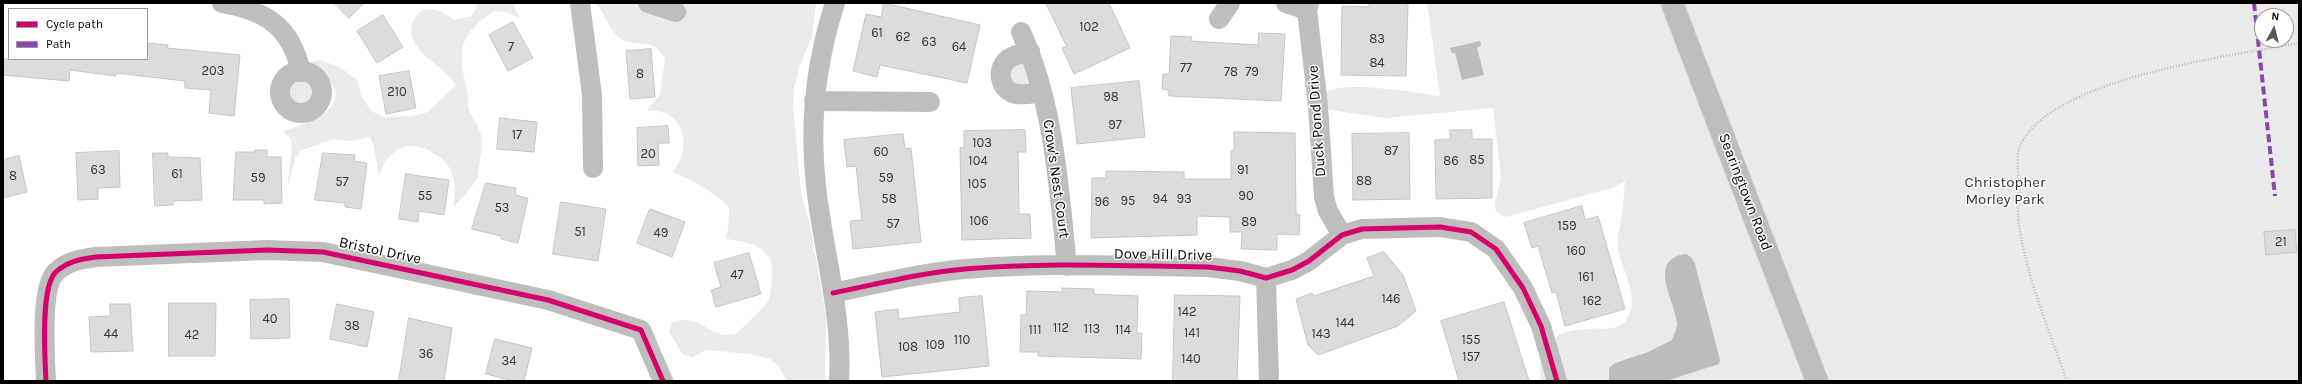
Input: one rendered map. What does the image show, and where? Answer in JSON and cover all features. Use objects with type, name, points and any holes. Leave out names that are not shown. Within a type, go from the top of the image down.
[{"type":"main road","name":"Searingtown Road","points":[[1672,3],[1817,381]]},
{"type":"street","points":[[222,3],[260,14],[279,26],[292,44],[301,72]]},
{"type":"street","points":[[580,3],[592,94],[593,168]]},
{"type":"street","points":[[648,3],[676,12]]},
{"type":"street","points":[[835,3],[819,65],[814,100],[813,136],[816,186],[840,345],[839,381]]},
{"type":"street","points":[[1286,3],[1308,7]]},
{"type":"street","name":"Duck Pond Drive","points":[[1308,7],[1318,106],[1324,197],[1328,211],[1342,235]]},
{"type":"street","name":"Crow's Nest Court","points":[[1021,32],[1030,51],[1042,92],[1061,207],[1067,266]]},
{"type":"street","points":[[1030,51],[1006,61],[1002,66],[1000,78],[1002,84],[1011,92],[1017,94],[1042,92]]},
{"type":"street","points":[[814,100],[930,102]]},
{"type":"street","points":[[1268,381],[1266,278],[1292,270],[1309,261],[1342,235],[1362,229],[1440,227],[1471,232],[1496,249],[1523,288],[1541,326],[1558,381]]},
{"type":"street","name":"Bristol Drive","points":[[46,381],[45,316],[48,291],[55,272],[74,260],[96,257],[291,250],[347,256],[548,300],[641,330],[662,381]]},
{"type":"street","name":"Dove Hill Drive","points":[[833,293],[895,280],[963,269],[1013,266],[1208,267],[1240,271],[1266,278]]},
{"type":"path","points":[[2067,381],[2034,287],[2019,224],[2020,148],[2032,128],[2053,111],[2095,89],[2161,70],[2299,43]]},
{"type":"green space","points":[[478,3],[512,3],[520,18],[505,12],[494,11],[473,29],[463,45],[462,65],[468,94],[469,108],[481,135],[482,145],[478,176],[454,207],[455,186],[452,173],[449,167],[438,156],[423,148],[415,146],[401,148],[393,153],[387,160],[382,167],[379,176],[374,147],[370,137],[353,141],[333,139],[300,151],[296,157],[287,188],[292,147],[291,139],[283,132],[318,117],[332,104],[335,97],[332,84],[312,62],[321,60],[341,68],[357,80],[361,95],[371,111],[385,117],[412,116],[428,112],[456,85],[451,78],[427,58],[417,46],[413,39],[411,29],[414,19],[420,12],[430,9],[440,11],[454,20],[472,16]]},
{"type":"green space","points":[[596,3],[816,3],[812,36],[799,68],[794,88],[793,106],[801,193],[810,225],[826,316],[825,381],[787,381],[779,367],[770,359],[750,354],[706,350],[693,357],[682,354],[669,331],[672,323],[679,320],[686,320],[697,322],[720,334],[736,334],[768,301],[772,280],[770,260],[766,253],[760,248],[744,242],[725,239],[728,229],[729,207],[702,187],[673,172],[681,159],[683,151],[684,144],[681,129],[677,122],[669,114],[647,110],[660,95],[665,58],[660,51],[654,47],[627,42],[617,36],[613,32]]},
{"type":"green space","name":"Christopher Morley Park","points":[[1427,3],[2299,3],[2299,381],[1541,381],[1541,358],[1544,350],[1555,337],[1574,330],[1607,329],[1617,327],[1626,320],[1630,312],[1632,303],[1631,294],[1618,247],[1625,181],[1612,188],[1506,217],[1496,212],[1495,203],[1501,178],[1493,108],[1385,118],[1330,110],[1326,107],[1324,93],[1334,89],[1347,87],[1398,90],[1440,96]]},
{"type":"green space","points":[[1028,54],[1039,90],[1018,92],[1003,67]]},
{"type":"green space","points":[[301,72],[316,78],[322,93],[316,108],[301,114],[286,108],[280,93],[286,78]]},
{"type":"shaded area","points":[[1480,41],[1481,46],[1477,47],[1484,75],[1462,80],[1455,53],[1452,53],[1450,48]]},
{"type":"shaded area","points":[[1686,254],[1691,257],[1695,264],[1720,360],[1719,364],[1666,381],[1609,381],[1609,368],[1615,363],[1648,352],[1672,340],[1677,322],[1668,292],[1665,272],[1668,264],[1674,257]]},
{"type":"building","points":[[334,3],[364,3],[349,18]]},
{"type":"building","points":[[884,3],[980,25],[967,83],[880,65],[877,77],[853,71],[866,14],[881,17]]},
{"type":"building","points":[[1046,3],[1109,3],[1130,48],[1074,74],[1062,48],[1066,46]]},
{"type":"building","points":[[1369,3],[1408,3],[1406,76],[1341,75],[1342,6],[1369,7]]},
{"type":"building","points":[[383,15],[403,47],[377,63],[357,31]]},
{"type":"building","points":[[513,22],[533,58],[508,71],[489,35]]},
{"type":"building","points":[[1259,33],[1285,34],[1281,101],[1169,96],[1169,90],[1162,89],[1163,74],[1169,74],[1171,36],[1192,37],[1191,41],[1258,45]]},
{"type":"building","points":[[148,43],[168,45],[167,48],[240,55],[234,116],[209,113],[211,90],[185,88],[185,81],[116,73],[116,76],[70,70],[69,81],[3,75],[3,59],[148,60]]},
{"type":"building","points":[[651,49],[655,97],[630,99],[626,51]]},
{"type":"building","points":[[409,71],[416,108],[386,114],[379,76]]},
{"type":"building","points":[[1139,81],[1145,137],[1077,144],[1071,88]]},
{"type":"building","points":[[500,118],[537,122],[534,152],[497,149]]},
{"type":"building","points":[[668,126],[669,143],[658,143],[659,165],[638,166],[637,128]]},
{"type":"building","points":[[1025,130],[1026,152],[1018,152],[1019,214],[1030,214],[1031,238],[962,240],[960,148],[964,147],[964,131]]},
{"type":"building","points":[[1450,130],[1472,130],[1472,139],[1492,139],[1492,198],[1436,199],[1435,140],[1450,139]]},
{"type":"building","points":[[1234,132],[1295,133],[1296,214],[1300,215],[1299,235],[1277,234],[1277,250],[1241,249],[1242,232],[1230,232],[1230,217],[1197,216],[1197,235],[1091,238],[1092,178],[1106,178],[1106,171],[1184,172],[1184,179],[1231,179],[1231,151],[1234,150]]},
{"type":"building","points":[[1409,133],[1410,199],[1353,200],[1352,134]]},
{"type":"building","points":[[903,134],[905,149],[911,148],[921,242],[853,249],[850,221],[862,220],[856,166],[847,167],[844,140]]},
{"type":"building","points":[[255,150],[267,150],[267,157],[281,157],[282,203],[264,204],[264,200],[233,200],[236,152],[255,152]]},
{"type":"building","points":[[119,151],[120,187],[98,188],[98,199],[78,200],[76,153]]},
{"type":"building","points":[[153,153],[168,153],[168,157],[200,158],[202,200],[173,201],[173,205],[155,206]]},
{"type":"building","points":[[323,153],[355,155],[354,161],[367,163],[361,209],[345,207],[345,203],[315,200]]},
{"type":"building","points":[[19,156],[27,192],[3,198],[3,160]]},
{"type":"building","points":[[406,174],[449,180],[444,215],[419,211],[418,222],[399,219]]},
{"type":"building","points":[[486,183],[516,188],[515,195],[528,198],[518,243],[501,239],[501,236],[472,229]]},
{"type":"building","points":[[561,202],[606,209],[598,261],[553,254]]},
{"type":"building","points":[[1582,206],[1585,220],[1598,216],[1625,309],[1565,326],[1556,292],[1552,293],[1538,246],[1532,248],[1524,223]]},
{"type":"building","points":[[650,209],[685,222],[672,257],[637,243]]},
{"type":"building","points":[[2295,230],[2297,252],[2266,255],[2264,232]]},
{"type":"building","points":[[1384,252],[1403,275],[1416,311],[1398,326],[1318,355],[1308,345],[1296,299],[1312,293],[1314,296],[1374,276],[1367,258]]},
{"type":"building","points":[[749,253],[761,294],[716,307],[711,290],[721,287],[714,263]]},
{"type":"building","points":[[1062,288],[1094,289],[1094,294],[1138,296],[1137,333],[1142,333],[1141,359],[1038,356],[1038,352],[1020,352],[1021,315],[1026,315],[1027,291],[1062,292]]},
{"type":"building","points":[[1175,295],[1240,296],[1237,381],[1173,381]]},
{"type":"building","points":[[982,296],[989,366],[882,377],[875,312],[898,309],[899,319],[960,312],[959,298]]},
{"type":"building","points":[[289,299],[290,338],[251,339],[250,300]]},
{"type":"building","points":[[1504,302],[1529,381],[1459,381],[1441,321]]},
{"type":"building","points":[[169,303],[216,303],[215,356],[169,356]]},
{"type":"building","points":[[110,304],[130,304],[133,351],[91,352],[89,317],[110,316]]},
{"type":"building","points":[[337,304],[374,312],[367,347],[330,339]]},
{"type":"building","points":[[409,318],[452,328],[444,381],[399,381]]},
{"type":"building","points":[[495,339],[532,348],[524,381],[514,381],[486,374]]},
{"type":"marked path","points":[[2254,3],[2275,196]]},
{"type":"cycle path","points":[[833,293],[932,273],[995,267],[1086,265],[1208,267],[1240,271],[1266,278],[1292,270],[1309,261],[1342,235],[1362,229],[1440,227],[1471,232],[1496,249],[1523,288],[1541,326],[1557,381]]},
{"type":"cycle path","points":[[46,381],[45,324],[48,292],[51,280],[56,272],[65,265],[96,257],[267,250],[323,252],[548,300],[641,330],[663,381]]}]
